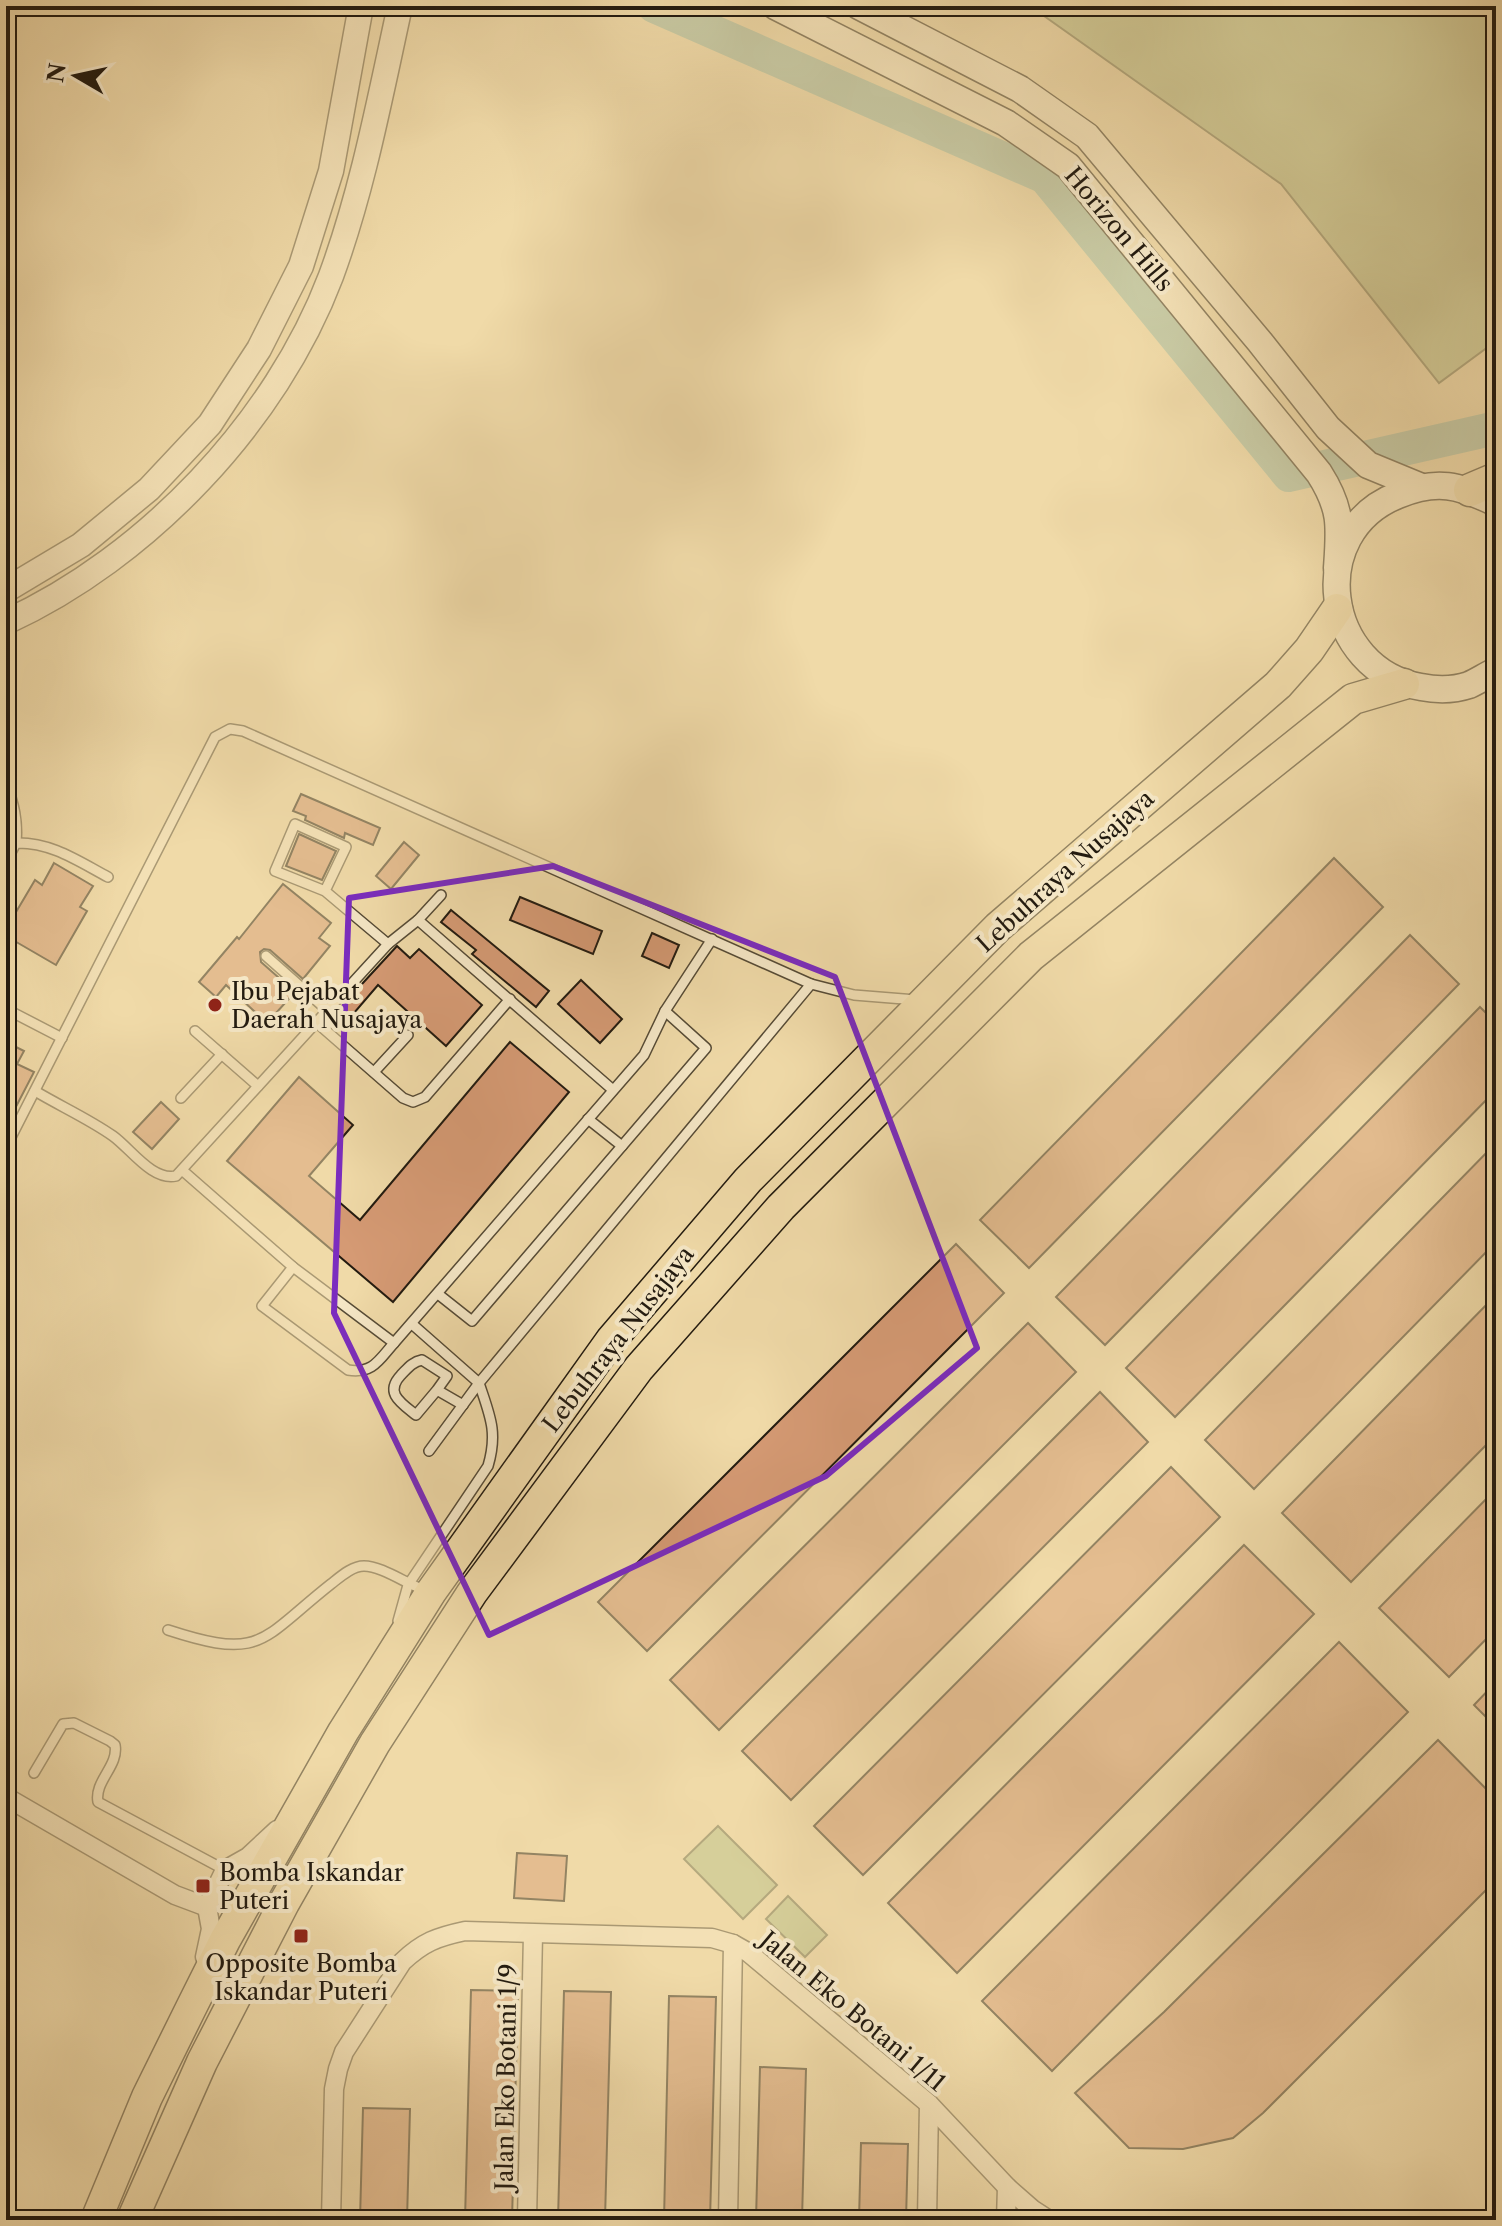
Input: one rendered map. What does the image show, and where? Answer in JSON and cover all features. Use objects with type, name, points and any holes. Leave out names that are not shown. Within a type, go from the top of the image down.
[{"type":"main road","name":"Horizon Hills","points":[[775,6],[1006,123],[1068,166],[1319,473],[1333,496],[1340,525],[1337,609]]},
{"type":"main road","name":"Horizon Hills","points":[[859,6],[1020,89],[1087,136],[1328,428],[1368,465],[1419,486]]},
{"type":"main road","points":[[1337,568],[1352,530],[1381,501],[1419,486],[1445,485],[1487,491]]},
{"type":"main road","points":[[1337,609],[1350,642],[1373,667],[1404,684],[1435,690],[1468,685],[1496,671]]},
{"type":"main road","name":"Lebuhraya Nusajaya","points":[[96,2220],[147,2097],[191,2008],[299,1809],[388,1659],[420,1589],[611,1340],[748,1180],[998,927],[1278,685],[1309,650],[1337,609]]},
{"type":"main road","name":"Lebuhraya Nusajaya","points":[[132,2220],[202,2062],[284,1903],[375,1743],[472,1593],[639,1368],[781,1207],[1031,956],[1353,699],[1404,684]]},
{"type":"main road","points":[[1468,685],[1496,695]]},
{"type":"street","points":[[6,590],[81,545],[149,489],[210,424],[259,349],[301,266],[331,171],[361,6]]},
{"type":"street","points":[[6,622],[27,613],[103,567],[166,514],[236,440],[289,363],[330,278],[364,171],[400,6]]},
{"type":"street","points":[[6,1797],[175,1895],[207,1907]]},
{"type":"street","points":[[191,2008],[210,1940],[207,1907],[225,1870],[259,1848],[299,1809]]},
{"type":"street","name":"Jalan Eko Botani 1/11","points":[[331,2220],[334,2089],[344,2052],[402,1962],[414,1950],[436,1937],[465,1931],[712,1938],[733,1944],[749,1953],[929,2104],[1007,2187],[1049,2220]]},
{"type":"street","name":"Jalan Eko Botani 1/9","points":[[527,2220],[533,1934]]},
{"type":"street","points":[[728,2220],[733,1944]]},
{"type":"street","points":[[927,2220],[929,2104]]},
{"type":"street","points":[[1006,2220],[1007,2187]]},
{"type":"lane","points":[[6,1147],[215,737],[230,729],[257,737],[811,984],[854,995],[926,1000]]},
{"type":"lane","points":[[6,783],[15,806],[18,826],[6,862]]},
{"type":"lane","points":[[325,891],[346,847],[295,824],[275,871],[325,891],[388,944]]},
{"type":"lane","points":[[11,845],[50,846],[108,877]]},
{"type":"lane","points":[[35,1091],[112,1135],[158,1174],[167,1178],[176,1176],[388,944],[418,920],[441,895]]},
{"type":"lane","points":[[418,920],[613,1090]]},
{"type":"lane","points":[[293,1267],[262,1306],[348,1370],[360,1372],[373,1367],[644,1055],[665,1011],[712,939]]},
{"type":"lane","points":[[266,956],[327,1010]]},
{"type":"lane","points":[[429,1451],[479,1383],[811,984]]},
{"type":"lane","points":[[316,1022],[403,1098],[413,1102],[425,1097],[510,999]]},
{"type":"lane","points":[[6,1009],[62,1038]]},
{"type":"lane","points":[[438,1294],[472,1321],[706,1048],[665,1011]]},
{"type":"lane","points":[[195,1031],[258,1086]]},
{"type":"lane","points":[[374,1072],[408,1035]]},
{"type":"lane","points":[[181,1098],[222,1054]]},
{"type":"lane","points":[[588,1119],[622,1146]]},
{"type":"lane","points":[[182,1170],[293,1267],[394,1343]]},
{"type":"lane","points":[[168,1630],[215,1644],[248,1645],[273,1634],[345,1573],[363,1566],[420,1589],[488,1466],[494,1446],[494,1426],[479,1383],[412,1324]]},
{"type":"lane","points":[[422,1360],[447,1376],[437,1390],[416,1415],[393,1394],[395,1382],[411,1364],[422,1360]]},
{"type":"lane","points":[[437,1390],[463,1405]]},
{"type":"lane","points":[[34,1773],[63,1724],[74,1723],[110,1741],[115,1745],[115,1756],[98,1790],[98,1802],[225,1870]]},
{"type":"highlighted area","points":[[553,866],[835,977],[977,1348],[826,1476],[489,1635],[334,1313],[349,898]]},
{"type":"green space","points":[[1030,6],[1496,6],[1496,341],[1439,383],[1281,184]]},
{"type":"green space","points":[[718,1826],[777,1885],[743,1919],[684,1859]]},
{"type":"green space","points":[[788,1896],[827,1935],[805,1957],[766,1919]]},
{"type":"building","points":[[301,794],[380,828],[373,845],[345,833],[344,838],[305,820],[306,816],[293,811]]},
{"type":"building","points":[[299,834],[336,851],[322,880],[286,866]]},
{"type":"building","points":[[404,842],[419,855],[391,889],[376,876]]},
{"type":"building","points":[[1334,858],[1383,907],[1029,1268],[980,1220]]},
{"type":"building","points":[[54,863],[93,886],[80,907],[87,911],[56,965],[6,936],[6,929],[35,880],[42,885]]},
{"type":"building","points":[[283,884],[331,923],[319,938],[330,946],[303,979],[270,950],[260,952],[261,962],[295,992],[267,1023],[226,985],[216,997],[199,982]]},
{"type":"building","points":[[520,897],[602,931],[593,954],[510,920]]},
{"type":"building","points":[[451,910],[549,991],[536,1007],[472,954],[476,950],[441,922]]},
{"type":"building","points":[[652,933],[679,945],[669,968],[642,956]]},
{"type":"building","points":[[1410,935],[1459,984],[1105,1345],[1056,1297]]},
{"type":"building","points":[[397,946],[410,958],[419,949],[482,1005],[446,1046],[378,985],[348,1020],[338,1010]]},
{"type":"building","points":[[581,980],[622,1019],[600,1043],[558,1004]]},
{"type":"building","points":[[1480,1007],[1496,1023],[1496,1090],[1175,1417],[1126,1368]]},
{"type":"building","points":[[6,1042],[24,1051],[17,1064],[34,1072],[6,1126]]},
{"type":"building","points":[[510,1042],[569,1092],[393,1302],[227,1161],[299,1077],[353,1125],[309,1176],[360,1220]]},
{"type":"building","points":[[161,1102],[179,1119],[152,1149],[133,1132]]},
{"type":"building","points":[[1496,1143],[1496,1242],[1254,1489],[1205,1440]]},
{"type":"building","points":[[956,1244],[1004,1293],[647,1651],[598,1602]]},
{"type":"building","points":[[1496,1295],[1496,1435],[1351,1582],[1282,1513]]},
{"type":"building","points":[[1028,1323],[1076,1372],[719,1730],[670,1680]]},
{"type":"building","points":[[1100,1392],[1148,1442],[791,1800],[742,1751]]},
{"type":"building","points":[[1171,1467],[1220,1517],[863,1875],[814,1826]]},
{"type":"building","points":[[1496,1489],[1496,1629],[1449,1677],[1379,1608]]},
{"type":"building","points":[[1244,1545],[1314,1614],[957,1973],[888,1903]]},
{"type":"building","points":[[1339,1642],[1408,1712],[1052,2071],[982,2001]]},
{"type":"building","points":[[1496,1682],[1496,1727],[1474,1705]]},
{"type":"building","points":[[1438,1740],[1496,1799],[1496,1880],[1263,2113],[1233,2138],[1183,2149],[1129,2148],[1075,2093],[1164,2012]]},
{"type":"building","points":[[517,1853],[567,1856],[564,1901],[514,1898]]},
{"type":"building","points":[[471,1990],[518,1991],[512,2220],[465,2220]]},
{"type":"building","points":[[564,1991],[611,1992],[605,2220],[558,2220]]},
{"type":"building","points":[[669,1996],[716,1997],[710,2220],[664,2220]]},
{"type":"building","points":[[760,2067],[806,2069],[802,2220],[756,2220]]},
{"type":"building","points":[[363,2108],[410,2109],[407,2220],[360,2220]]},
{"type":"building","points":[[861,2143],[908,2144],[906,2220],[859,2220]]},
{"type":"waterway","points":[[654,6],[1045,177],[1289,475],[1496,428]]},
{"type":"place","name":"Ibu Pejabat Daerah Nusajaya","points":[[215,1005]]},
{"type":"place","name":"Bomba Iskandar Puteri","points":[[203,1886]]},
{"type":"place","name":"Opposite Bomba Iskandar Puteri","points":[[301,1936]]}]
